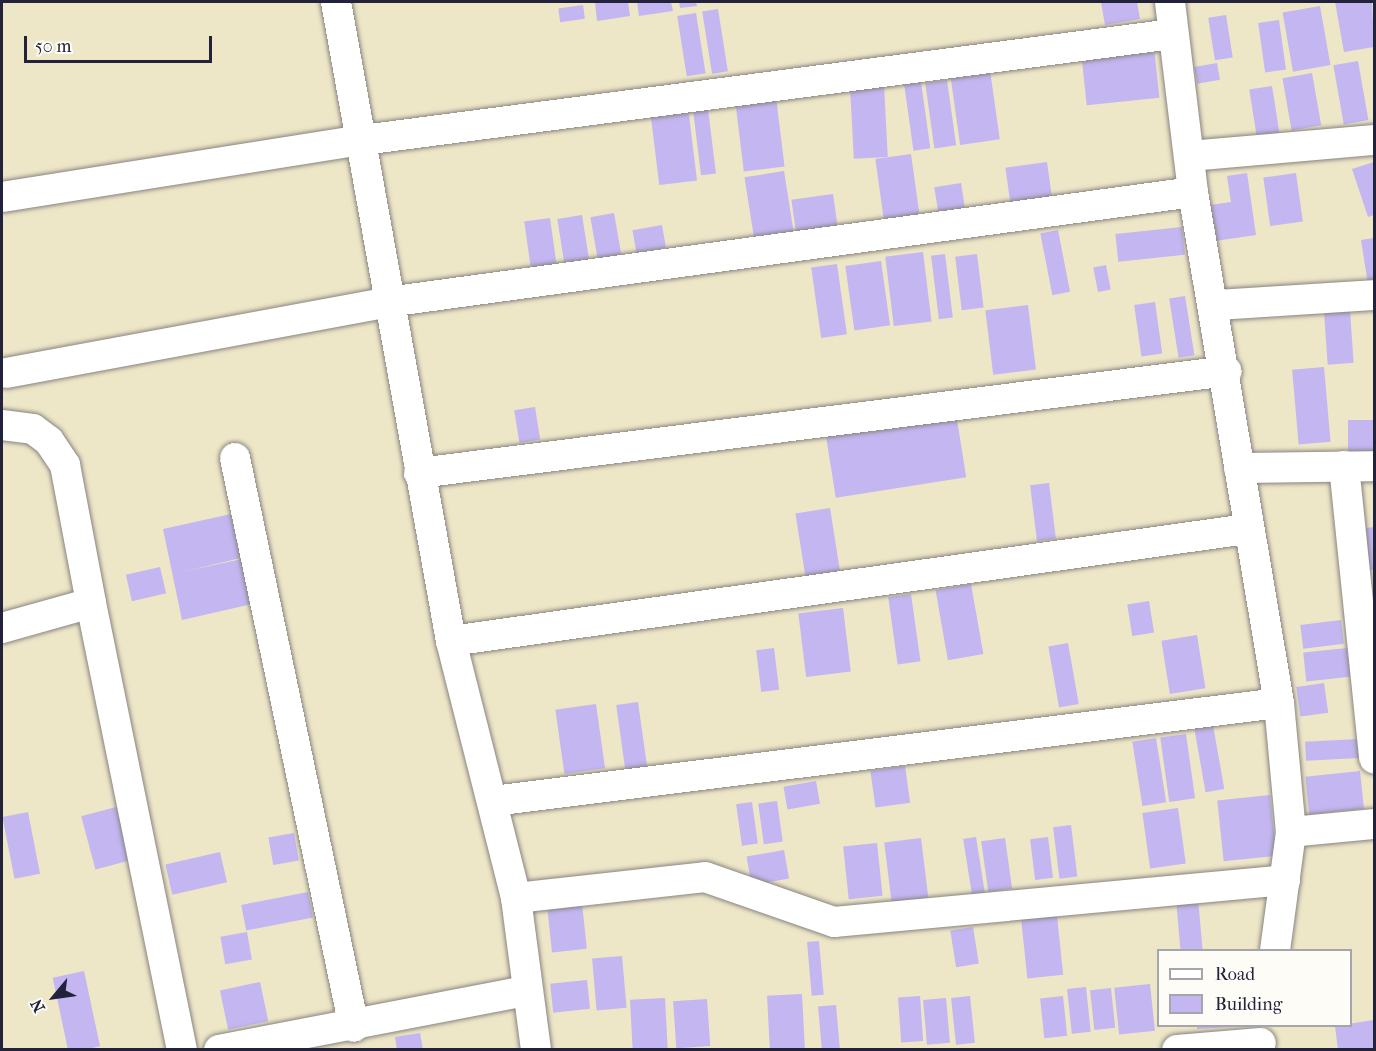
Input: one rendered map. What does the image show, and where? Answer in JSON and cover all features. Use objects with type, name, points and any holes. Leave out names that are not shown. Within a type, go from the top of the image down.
[{"type":"street","points":[[336,2],[363,140],[388,302],[451,641],[516,898],[526,992],[536,1050]]},
{"type":"street","points":[[1170,2],[1193,192],[1216,305],[1227,371],[1247,529],[1279,703],[1291,832],[1275,949]]},
{"type":"street","points":[[2,197],[363,140],[1173,34]]},
{"type":"street","points":[[1190,156],[1374,140]]},
{"type":"street","points":[[6,373],[388,302],[1193,192]]},
{"type":"street","points":[[1216,305],[1374,295]]},
{"type":"street","points":[[419,473],[1227,371]]},
{"type":"street","points":[[2,425],[33,429],[49,441],[65,465],[182,1050]]},
{"type":"street","points":[[235,458],[354,1027]]},
{"type":"street","points":[[1344,466],[1374,758]]},
{"type":"street","points":[[1239,468],[1374,466]]},
{"type":"street","points":[[451,641],[1247,529]]},
{"type":"street","points":[[2,628],[91,603]]},
{"type":"street","points":[[493,801],[1279,703]]},
{"type":"street","points":[[1291,832],[1374,824]]},
{"type":"street","points":[[516,898],[705,877],[834,922],[1285,880]]},
{"type":"street","points":[[219,1050],[354,1027],[526,992]]},
{"type":"street","points":[[1177,1050],[1262,1039]]},
{"type":"building","points":[[595,2],[628,2],[630,16],[597,21]]},
{"type":"building","points":[[637,2],[671,2],[673,11],[639,16]]},
{"type":"building","points":[[679,2],[696,2],[697,6],[680,8]]},
{"type":"building","points":[[1101,2],[1137,2],[1140,19],[1105,25]]},
{"type":"building","points":[[1335,2],[1372,2],[1374,47],[1344,52]]},
{"type":"building","points":[[583,5],[585,19],[560,22],[558,8]]},
{"type":"building","points":[[1320,6],[1330,65],[1293,72],[1283,13]]},
{"type":"building","points":[[718,9],[728,71],[712,74],[702,12]]},
{"type":"building","points":[[696,13],[706,73],[687,76],[677,16]]},
{"type":"building","points":[[1226,15],[1233,57],[1215,60],[1208,18]]},
{"type":"building","points":[[1279,20],[1286,70],[1265,72],[1258,23]]},
{"type":"building","points":[[1154,47],[1159,98],[1087,105],[1081,55]]},
{"type":"building","points":[[1358,61],[1368,120],[1344,124],[1333,65]]},
{"type":"building","points":[[1217,63],[1220,80],[1197,84],[1194,67]]},
{"type":"building","points":[[990,70],[1000,139],[960,145],[950,76]]},
{"type":"building","points":[[1312,73],[1321,125],[1292,130],[1282,78]]},
{"type":"building","points":[[947,80],[956,145],[934,148],[925,83]]},
{"type":"building","points":[[921,82],[930,148],[913,151],[904,84]]},
{"type":"building","points":[[884,85],[888,157],[854,159],[850,87]]},
{"type":"building","points":[[1272,86],[1280,136],[1257,140],[1249,90]]},
{"type":"building","points":[[776,97],[785,166],[744,171],[735,102]]},
{"type":"building","points":[[688,107],[697,180],[659,185],[650,112]]},
{"type":"building","points":[[708,109],[716,174],[701,175],[693,111]]},
{"type":"building","points":[[911,154],[920,215],[884,220],[875,159]]},
{"type":"building","points":[[1047,162],[1052,197],[1010,203],[1005,168]]},
{"type":"building","points":[[1374,162],[1374,215],[1368,217],[1352,169]]},
{"type":"building","points":[[784,171],[794,237],[755,243],[744,177]]},
{"type":"building","points":[[1247,173],[1256,235],[1215,241],[1210,205],[1231,202],[1227,176]]},
{"type":"building","points":[[1296,173],[1303,222],[1270,226],[1263,178]]},
{"type":"building","points":[[961,183],[966,213],[939,217],[934,187]]},
{"type":"building","points":[[833,194],[838,228],[796,234],[791,200]]},
{"type":"building","points":[[614,213],[622,259],[599,263],[590,217]]},
{"type":"building","points":[[582,215],[589,261],[565,265],[557,219]]},
{"type":"building","points":[[550,218],[557,267],[531,270],[524,222]]},
{"type":"building","points":[[662,225],[666,248],[636,253],[632,230]]},
{"type":"building","points":[[1182,227],[1185,255],[1118,262],[1115,234]]},
{"type":"building","points":[[1058,230],[1070,292],[1052,295],[1040,233]]},
{"type":"building","points":[[1374,238],[1374,283],[1368,284],[1361,240]]},
{"type":"building","points":[[923,252],[932,321],[894,326],[885,257]]},
{"type":"building","points":[[945,254],[953,318],[939,319],[931,256]]},
{"type":"building","points":[[977,254],[984,308],[962,310],[955,257]]},
{"type":"building","points":[[881,261],[890,325],[854,330],[845,266]]},
{"type":"building","points":[[837,264],[847,334],[821,338],[811,268]]},
{"type":"building","points":[[1106,265],[1111,290],[1098,292],[1093,267]]},
{"type":"building","points":[[1185,296],[1194,355],[1179,358],[1169,299]]},
{"type":"building","points":[[1155,302],[1162,353],[1141,356],[1134,305]]},
{"type":"building","points":[[1028,305],[1036,370],[993,375],[985,310]]},
{"type":"building","points":[[1350,311],[1354,363],[1328,365],[1324,313]]},
{"type":"building","points":[[1324,367],[1331,442],[1299,445],[1292,370]]},
{"type":"building","points":[[535,407],[540,440],[519,443],[514,410]]},
{"type":"building","points":[[956,413],[966,477],[836,498],[826,434]]},
{"type":"building","points":[[1348,420],[1374,420],[1374,459],[1348,459]]},
{"type":"building","points":[[1049,483],[1056,539],[1037,541],[1030,485]]},
{"type":"building","points":[[830,508],[841,577],[806,583],[795,513]]},
{"type":"building","points":[[231,514],[241,558],[181,572],[242,559],[252,604],[182,620],[163,529]]},
{"type":"building","points":[[1374,527],[1374,570],[1369,570],[1366,528]]},
{"type":"building","points":[[160,567],[166,593],[132,601],[126,575]]},
{"type":"building","points":[[971,584],[983,654],[948,660],[936,590]]},
{"type":"building","points":[[911,594],[920,661],[898,665],[888,597]]},
{"type":"building","points":[[1149,601],[1154,633],[1132,636],[1127,604]]},
{"type":"building","points":[[843,608],[851,672],[806,677],[798,613]]},
{"type":"building","points":[[1341,620],[1344,644],[1303,649],[1300,625]]},
{"type":"building","points":[[1197,635],[1205,688],[1170,694],[1161,641]]},
{"type":"building","points":[[1068,643],[1079,704],[1059,708],[1048,646]]},
{"type":"building","points":[[774,648],[779,690],[761,692],[756,650]]},
{"type":"building","points":[[1347,648],[1350,677],[1306,681],[1303,653]]},
{"type":"building","points":[[1324,683],[1328,713],[1300,717],[1296,687]]},
{"type":"building","points":[[638,702],[647,769],[626,772],[616,705]]},
{"type":"building","points":[[596,704],[605,768],[564,774],[555,710]]},
{"type":"building","points":[[1213,725],[1224,789],[1206,792],[1194,728]]},
{"type":"building","points":[[1186,734],[1195,798],[1169,802],[1160,738]]},
{"type":"building","points":[[1156,738],[1166,802],[1142,806],[1132,742]]},
{"type":"building","points":[[1358,739],[1359,758],[1306,761],[1305,742]]},
{"type":"building","points":[[905,766],[910,803],[875,808],[870,771]]},
{"type":"building","points":[[1360,771],[1364,809],[1309,815],[1305,777]]},
{"type":"building","points":[[816,781],[820,804],[787,809],[784,787]]},
{"type":"building","points":[[1270,795],[1276,856],[1224,861],[1217,801]]},
{"type":"building","points":[[777,801],[783,842],[764,844],[758,804]]},
{"type":"building","points":[[752,802],[758,844],[742,846],[736,804]]},
{"type":"building","points":[[116,807],[130,860],[95,869],[81,816]]},
{"type":"building","points":[[1178,808],[1186,863],[1150,868],[1142,813]]},
{"type":"building","points":[[28,812],[40,874],[14,879],[2,817]]},
{"type":"building","points":[[1071,825],[1077,877],[1059,879],[1053,827]]},
{"type":"building","points":[[294,833],[299,861],[273,865],[268,838]]},
{"type":"building","points":[[976,837],[985,894],[972,896],[963,839]]},
{"type":"building","points":[[1048,837],[1053,878],[1035,880],[1030,839]]},
{"type":"building","points":[[921,838],[928,898],[892,902],[884,843]]},
{"type":"building","points":[[1005,838],[1012,889],[988,892],[981,841]]},
{"type":"building","points":[[877,843],[883,896],[849,899],[843,847]]},
{"type":"building","points":[[784,850],[789,879],[752,885],[747,857]]},
{"type":"building","points":[[220,852],[227,882],[172,895],[165,865]]},
{"type":"building","points":[[308,892],[313,918],[246,930],[241,905]]},
{"type":"building","points":[[1198,898],[1202,949],[1180,949],[1176,900]]},
{"type":"building","points":[[582,903],[587,949],[552,952],[547,907]]},
{"type":"building","points":[[1057,916],[1063,975],[1027,978],[1021,920]]},
{"type":"building","points":[[973,927],[979,964],[956,967],[950,931]]},
{"type":"building","points":[[247,932],[252,960],[225,964],[220,937]]},
{"type":"building","points":[[819,941],[824,995],[812,996],[807,942]]},
{"type":"building","points":[[622,956],[627,1008],[597,1010],[592,959]]},
{"type":"building","points":[[84,971],[100,1046],[68,1050],[53,978]]},
{"type":"building","points":[[587,980],[590,1009],[553,1013],[550,984]]},
{"type":"building","points":[[260,982],[268,1021],[228,1030],[220,991]]},
{"type":"building","points":[[1150,984],[1155,1031],[1119,1035],[1114,988]]},
{"type":"building","points":[[1086,987],[1091,1032],[1072,1034],[1067,989]]},
{"type":"building","points":[[1111,988],[1115,1028],[1094,1030],[1090,990]]},
{"type":"building","points":[[802,994],[805,1050],[770,1050],[767,996]]},
{"type":"building","points":[[920,996],[923,1041],[901,1042],[898,998]]},
{"type":"building","points":[[970,996],[975,1043],[956,1045],[951,998]]},
{"type":"building","points":[[1063,996],[1067,1036],[1044,1038],[1040,998]]},
{"type":"building","points":[[665,998],[668,1050],[633,1050],[630,1000]]},
{"type":"building","points":[[946,998],[950,1043],[927,1045],[923,1000]]},
{"type":"building","points":[[707,999],[710,1046],[676,1048],[673,1001]]},
{"type":"building","points":[[836,1005],[840,1050],[822,1050],[818,1007]]},
{"type":"building","points":[[1374,1020],[1374,1050],[1338,1050],[1335,1027],[1352,1027],[1352,1023]]},
{"type":"building","points":[[1197,1027],[1232,1027],[1197,1029]]},
{"type":"building","points":[[420,1033],[423,1050],[397,1050],[395,1037]]}]
